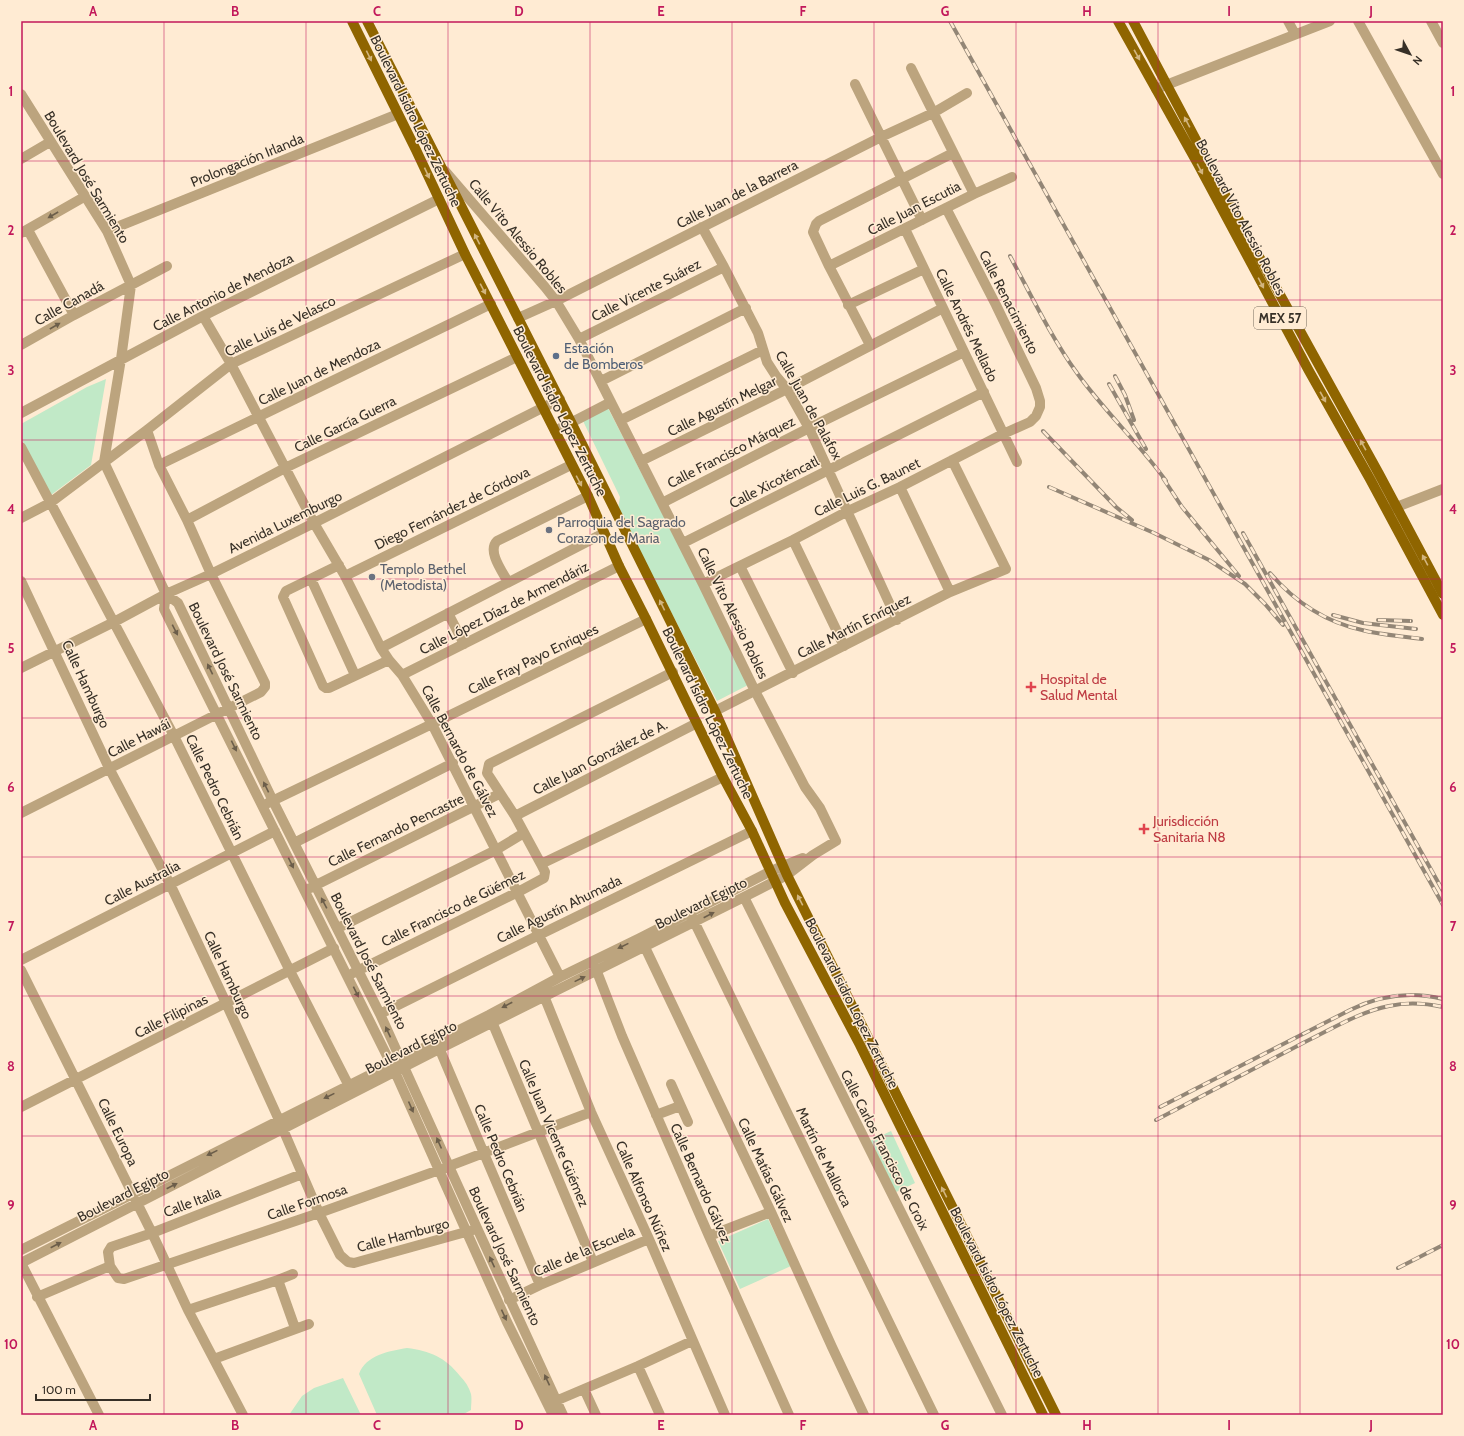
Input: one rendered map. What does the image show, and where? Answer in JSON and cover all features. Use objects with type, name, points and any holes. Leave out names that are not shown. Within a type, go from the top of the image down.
[{"type":"main road","name":"Boulevard Isidro López Zertuche","points":[[352,21],[465,254],[588,496],[619,566],[723,777],[752,831],[785,903],[856,1038],[1043,1415]]},
{"type":"main road","name":"Boulevard Isidro López Zertuche","points":[[367,21],[560,399],[715,711],[785,870],[1056,1415]]},
{"type":"main road","name":"Boulevard Vito Alessio Robles","points":[[1118,21],[1308,371],[1443,594]]},
{"type":"main road","name":"Boulevard Vito Alessio Robles","points":[[1133,21],[1168,84],[1392,509],[1443,616]]},
{"type":"main road","points":[[1129,41],[1140,34]]},
{"type":"main road","points":[[1238,240],[1248,235]]},
{"type":"main road","points":[[990,1309],[1000,1304]]},
{"type":"street","points":[[1288,21],[1295,34]]},
{"type":"street","points":[[1156,89],[1330,21]]},
{"type":"street","points":[[1358,21],[1443,174]]},
{"type":"street","points":[[1431,21],[1443,43]]},
{"type":"street","points":[[911,68],[974,194]]},
{"type":"street","points":[[855,84],[922,220]]},
{"type":"street","name":"Calle Juan de la Barrera","points":[[518,318],[556,301],[933,112],[967,93]]},
{"type":"street","name":"Boulevard José Sarmiento","points":[[22,98],[107,231],[131,285]]},
{"type":"street","name":"Prolongación Irlanda","points":[[107,231],[398,114]]},
{"type":"street","points":[[21,159],[50,142]]},
{"type":"street","points":[[870,345],[828,266],[813,232],[816,224],[819,221],[953,153]]},
{"type":"street","name":"Calle Vito Alessio Robles","points":[[439,163],[556,301],[579,339],[704,584],[755,691],[805,787],[820,808],[836,841]]},
{"type":"street","name":"Calle Juan Escutia","points":[[828,266],[974,194],[1012,177]]},
{"type":"street","points":[[74,315],[25,231],[84,197]]},
{"type":"street","name":"Calle Antonio de Mendoza","points":[[21,413],[203,316],[439,199]]},
{"type":"street","name":"Calle Renacimiento","points":[[946,208],[996,305],[1036,388],[1040,401],[1039,411]]},
{"type":"street","name":"Calle Juan de Palafox","points":[[702,227],[746,308],[758,333],[767,362],[787,389],[809,428],[897,620]]},
{"type":"street","name":"Calle Andrés Mellado","points":[[905,229],[1017,462]]},
{"type":"street","name":"Calle Luis de Velasco","points":[[21,518],[50,503],[231,364],[465,254]]},
{"type":"street","name":"Calle Canadá","points":[[21,344],[167,266]]},
{"type":"street","name":"Calle Vicente Suárez","points":[[579,339],[724,267]]},
{"type":"street","points":[[848,305],[924,269]]},
{"type":"street","points":[[104,462],[121,359],[131,285]]},
{"type":"street","name":"Calle Juan de Mendoza","points":[[159,465],[491,304]]},
{"type":"street","points":[[601,382],[746,308]]},
{"type":"street","name":"Calle Agustín Melgar","points":[[641,461],[787,389],[943,308]]},
{"type":"street","name":"Calle Bernardo de Gálvez","points":[[203,316],[231,364],[314,524],[345,576],[382,648],[389,660],[402,675],[432,724],[560,977]]},
{"type":"street","points":[[621,420],[764,350]]},
{"type":"street","name":"Calle Francisco Márquez","points":[[662,503],[809,428],[964,352]]},
{"type":"street","name":"Calle García Guerra","points":[[187,520],[285,468],[517,357]]},
{"type":"street","name":"Calle Xicoténcatl","points":[[683,543],[984,392]]},
{"type":"street","name":"Avenida Luxemburgo","points":[[21,668],[114,622],[166,594],[314,524],[560,399]]},
{"type":"street","points":[[555,430],[611,402]]},
{"type":"street","name":"Calle Luis G. Baunet","points":[[704,584],[848,511],[900,487],[1034,420],[1039,411]]},
{"type":"street","points":[[147,430],[159,465],[187,520],[211,574]]},
{"type":"street","name":"Calle Pedro Cebrián","points":[[21,447],[174,736],[348,1086]]},
{"type":"street","name":"Calle Martín Enríquez","points":[[715,711],[793,673],[950,592],[1006,568],[952,460]]},
{"type":"street","name":"Boulevard José Sarmiento","points":[[104,462],[166,594],[178,602],[273,801],[380,1014],[509,1300],[552,1402],[552,1415]]},
{"type":"street","name":"Diego Fernández de Córdova","points":[[345,576],[571,465]]},
{"type":"street","points":[[900,487],[950,592]]},
{"type":"street","points":[[1392,509],[1443,489]]},
{"type":"street","points":[[508,582],[493,552],[495,543],[588,496]]},
{"type":"street","points":[[382,648],[604,532]]},
{"type":"street","points":[[793,540],[844,646]]},
{"type":"street","points":[[338,565],[286,592],[282,598],[323,686],[330,688],[389,660]]},
{"type":"street","name":"Calle López Díaz de Armendáriz","points":[[402,675],[619,566]]},
{"type":"street","points":[[740,566],[793,673]]},
{"type":"street","name":"Calle Hawái","points":[[21,813],[261,692],[265,687],[265,683],[211,574]]},
{"type":"street","points":[[311,579],[355,675]]},
{"type":"street","name":"Calle Hamburgo","points":[[21,581],[109,768],[170,884],[226,1003],[319,1213],[340,1255],[348,1262],[354,1263],[477,1228]]},
{"type":"street","name":"Boulevard José Sarmiento","points":[[166,594],[164,609],[218,714],[393,1068],[507,1322],[552,1402],[563,1415]]},
{"type":"street","points":[[448,613],[464,644]]},
{"type":"street","name":"Calle Fray Payo Enriques","points":[[432,724],[646,619]]},
{"type":"street","points":[[543,868],[515,816],[499,794],[487,773],[489,764],[672,672]]},
{"type":"street","name":"Calle Juan González de A.","points":[[515,816],[697,723]]},
{"type":"street","points":[[263,806],[432,724]]},
{"type":"street","points":[[294,843],[453,763]]},
{"type":"street","name":"Calle Francisco de Güémez","points":[[347,975],[518,892],[544,878],[543,868],[723,777]]},
{"type":"street","name":"Calle Fernando Pencastre","points":[[305,890],[499,794]]},
{"type":"street","name":"Calle Australia","points":[[21,960],[275,831]]},
{"type":"street","name":"Calle Agustín Ahumada","points":[[380,1014],[752,831]]},
{"type":"street","points":[[338,928],[496,850],[524,834]]},
{"type":"street","name":"Boulevard Egipto","points":[[543,992],[560,977],[593,960],[695,922],[744,898],[776,881],[785,870],[836,841]]},
{"type":"street","name":"Boulevard Egipto","points":[[21,1250],[132,1193],[330,1104],[393,1068],[543,992],[596,971],[690,912],[771,871],[785,870]]},
{"type":"street","name":"Calle Carlos Francisco de Croix","points":[[744,898],[1002,1415]]},
{"type":"street","name":"Martín de Mallorca","points":[[690,912],[722,981],[934,1415]]},
{"type":"street","name":"Calle Matías Gálvez","points":[[643,942],[771,1212],[864,1415]]},
{"type":"street","name":"Calle Filipinas","points":[[21,1107],[334,948]]},
{"type":"street","name":"Calle Bernardo Gálvez","points":[[593,960],[622,1036],[656,1115],[789,1415]]},
{"type":"street","name":"Calle Europa","points":[[21,970],[168,1265],[188,1310],[243,1415]]},
{"type":"street","name":"Calle Alfonso Núñez","points":[[543,992],[591,1112],[649,1239],[725,1415]]},
{"type":"street","name":"Calle Juan Vicente Güémez","points":[[491,1019],[593,1262]]},
{"type":"street","name":"Calle Pedro Cebrián","points":[[437,1045],[540,1285]]},
{"type":"street","name":"Boulevard Egipto","points":[[21,1263],[138,1204],[348,1086],[393,1068]]},
{"type":"street","points":[[671,1084],[688,1122]]},
{"type":"street","points":[[656,1115],[680,1106]]},
{"type":"street","name":"Calle Formosa","points":[[110,1266],[118,1278],[124,1279],[168,1265],[439,1170],[591,1112]]},
{"type":"street","name":"Calle Italia","points":[[110,1266],[108,1252],[111,1247],[152,1233],[302,1174]]},
{"type":"street","points":[[709,1236],[771,1212]]},
{"type":"street","name":"Calle de la Escuela","points":[[509,1300],[540,1285],[649,1239]]},
{"type":"street","points":[[21,1263],[37,1297],[99,1415]]},
{"type":"street","points":[[37,1297],[110,1266]]},
{"type":"street","points":[[188,1310],[293,1274]]},
{"type":"street","points":[[278,1280],[295,1328]]},
{"type":"street","points":[[214,1359],[309,1324]]},
{"type":"street","points":[[552,1402],[638,1366],[692,1341]]},
{"type":"street","points":[[638,1366],[660,1415]]},
{"type":"street","points":[[584,1389],[596,1415]]},
{"type":"green space","points":[[106,379],[91,465],[51,495],[21,438],[21,424],[87,387]]},
{"type":"green space","points":[[608,408],[750,684],[717,701],[618,509],[620,497],[583,421]]},
{"type":"green space","points":[[891,1131],[915,1183],[894,1193],[870,1141]]},
{"type":"green space","points":[[768,1219],[791,1266],[740,1289],[718,1241]]},
{"type":"green space","points":[[407,1348],[430,1353],[449,1364],[465,1382],[469,1389],[471,1396],[471,1410],[462,1415],[377,1415],[359,1374],[367,1362],[373,1358]]},
{"type":"green space","points":[[343,1378],[361,1415],[289,1415],[302,1396],[314,1388]]},
{"type":"railway","points":[[950,21],[1443,905]]},
{"type":"railway","points":[[1010,256],[1050,330],[1077,373],[1098,401],[1156,467],[1166,481]]},
{"type":"railway","points":[[1115,376],[1125,395],[1134,420]]},
{"type":"railway","points":[[1109,384],[1146,449]]},
{"type":"railway","points":[[1043,431],[1116,507],[1132,520]]},
{"type":"railway","points":[[1163,478],[1182,507],[1239,576]]},
{"type":"railway","points":[[1049,487],[1154,533],[1209,560],[1245,584],[1283,625]]},
{"type":"railway","points":[[1243,533],[1443,891]]},
{"type":"railway","points":[[1270,573],[1289,593],[1311,609],[1335,622],[1369,632],[1422,639]]},
{"type":"railway","points":[[1333,615],[1363,623],[1416,629]]},
{"type":"railway","points":[[1378,620],[1411,621]]},
{"type":"railway","points":[[1160,1107],[1361,1005],[1384,998],[1407,995],[1419,995],[1443,999]]},
{"type":"railway","points":[[1156,1120],[1346,1021],[1367,1012],[1402,1004],[1423,1004],[1443,1007]]},
{"type":"railway","points":[[1398,1268],[1443,1245]]},
{"type":"place","name":"Estación de Bomberos","points":[[556,356]]},
{"type":"place","name":"Parroquia del Sagrado Corazon de Maria","points":[[549,530]]},
{"type":"place","name":"Templo Bethel (Metodista)","points":[[372,577]]},
{"type":"place","name":"Hospital de Salud Mental","points":[[1031,687]]},
{"type":"place","name":"Jurisdicción Sanitaria N8","points":[[1144,829]]}]
